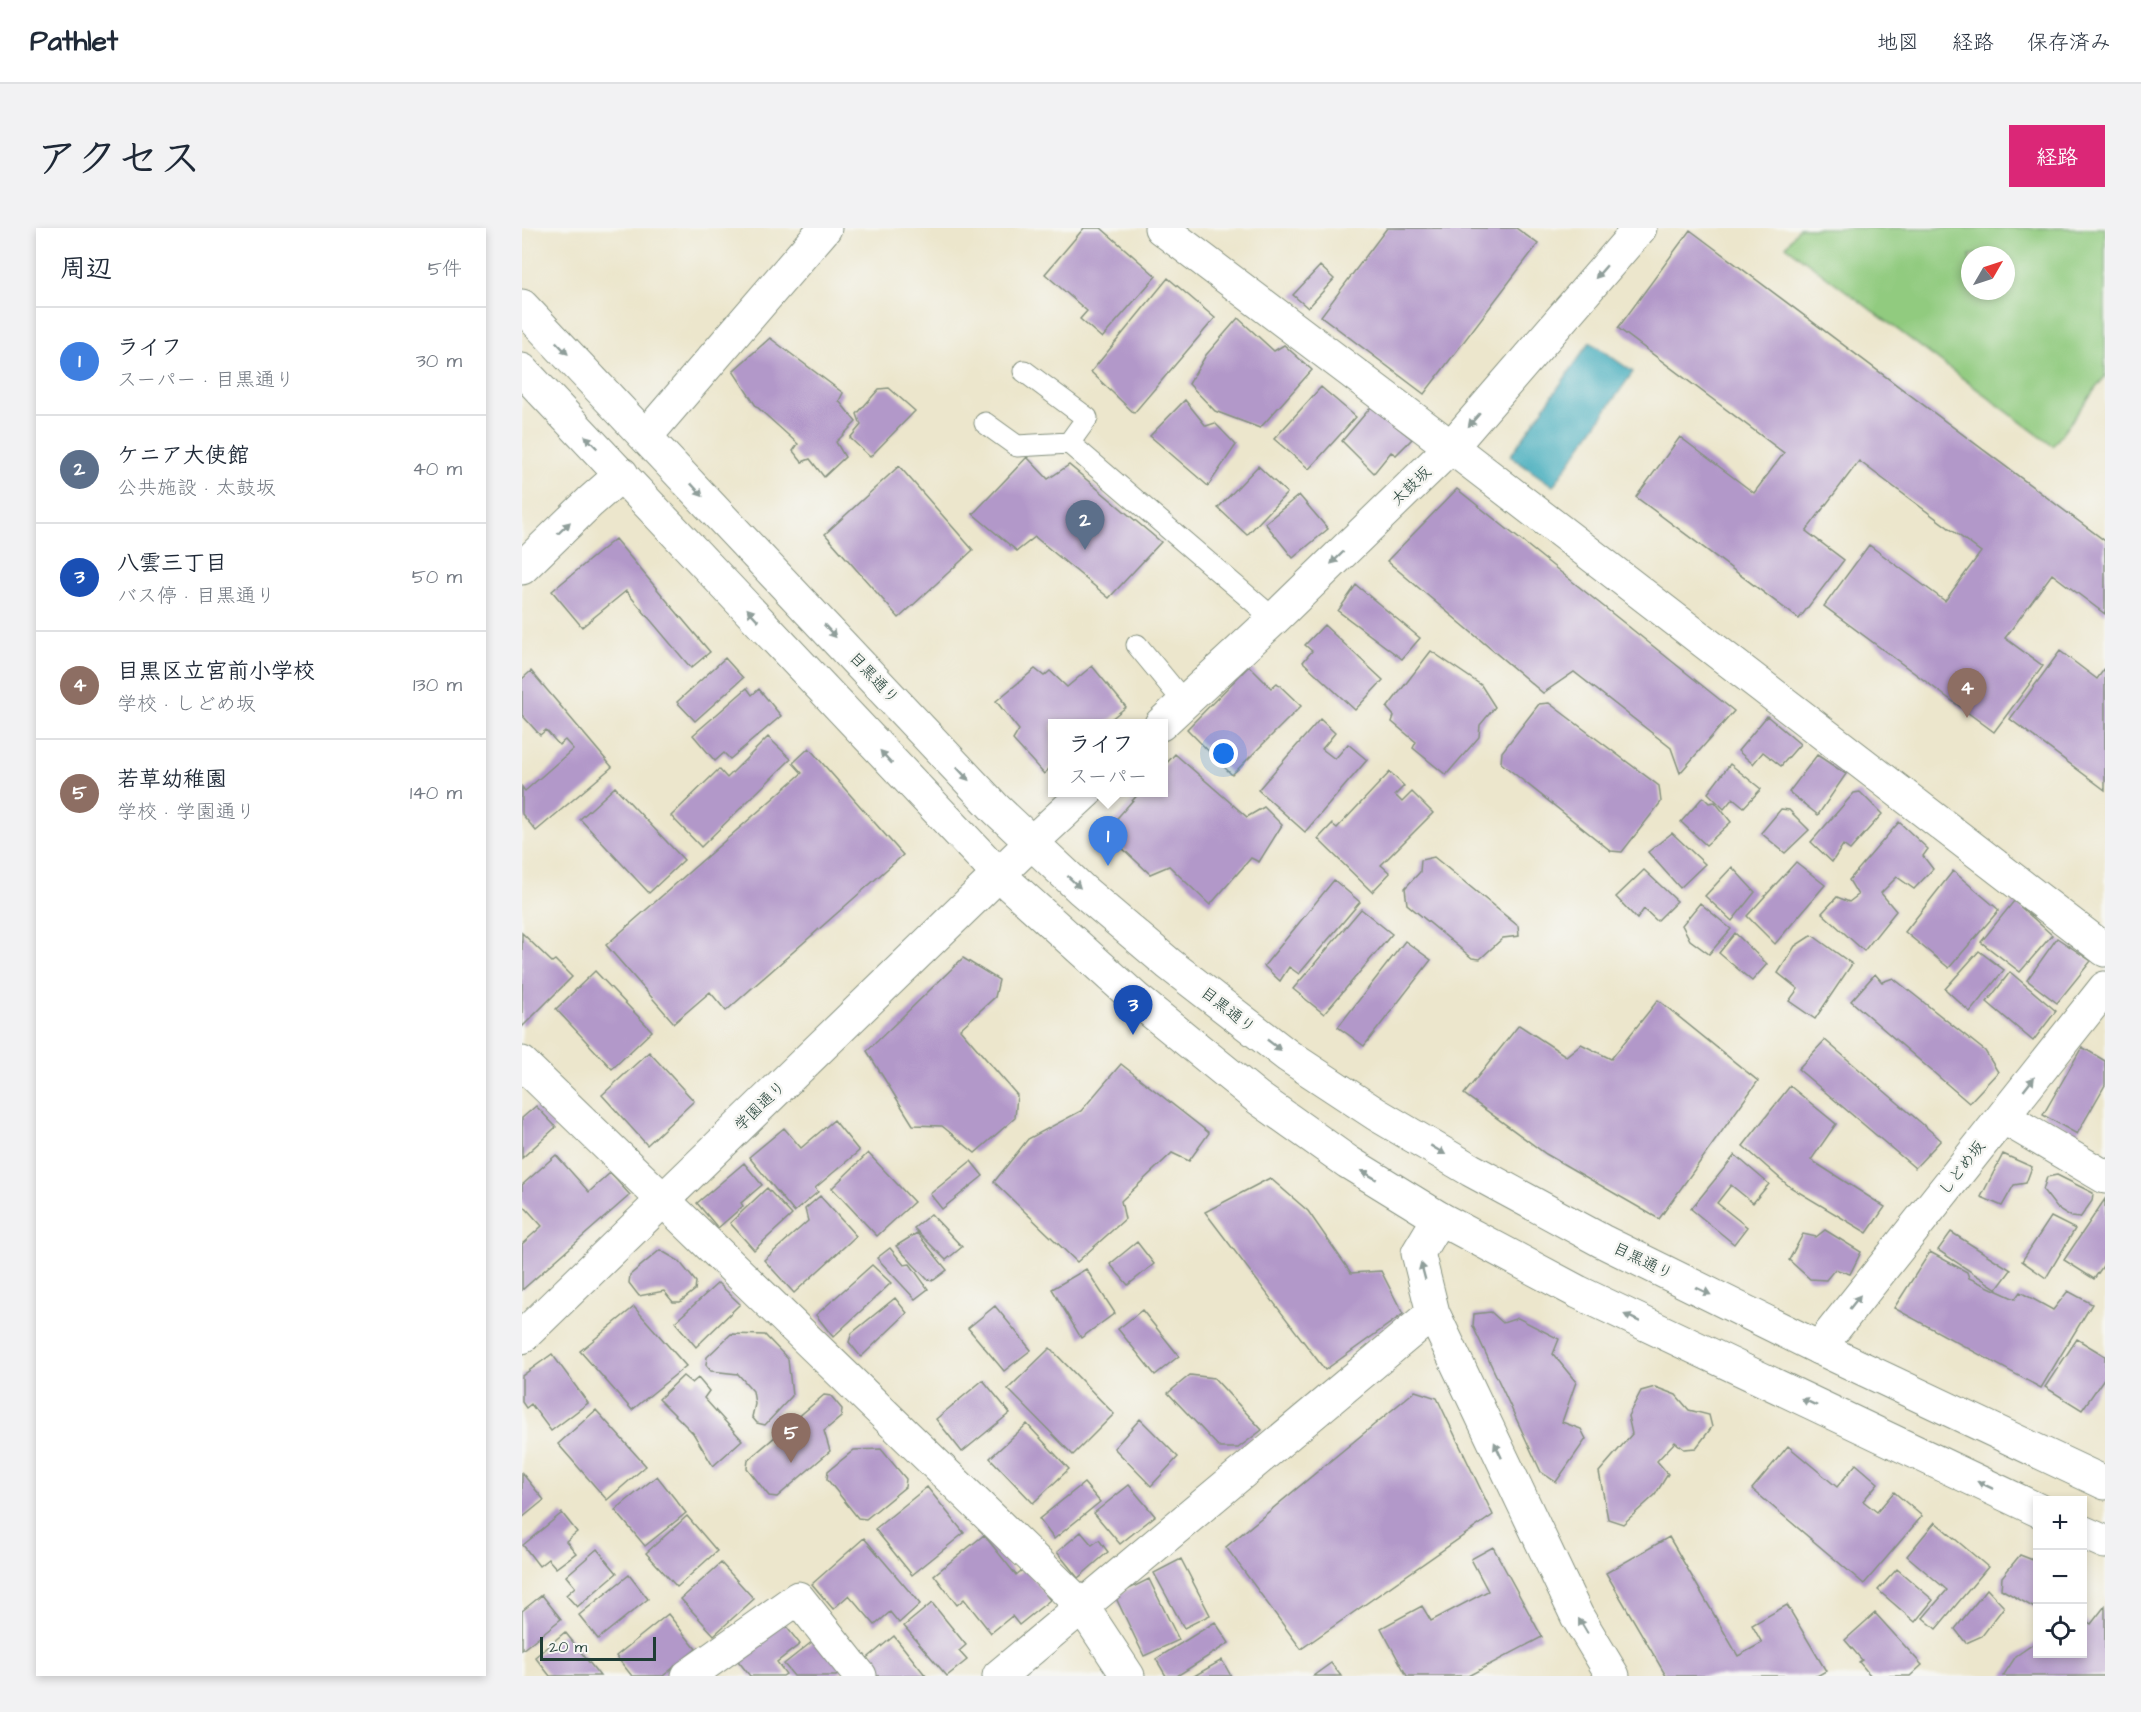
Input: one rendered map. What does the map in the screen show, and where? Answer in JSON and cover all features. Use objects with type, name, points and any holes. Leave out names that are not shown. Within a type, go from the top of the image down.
[{"type":"street","points":[[646,436],[825,228]]},
{"type":"street","points":[[1161,228],[1451,447],[2105,950]]},
{"type":"street","name":"太鼓坂","points":[[1172,713],[1274,619],[1451,447],[1640,228]]},
{"type":"street","name":"目黒通り","points":[[522,306],[996,809],[1082,890],[1178,971],[1288,1056],[1376,1114],[1602,1241],[1819,1348],[2105,1483]]},
{"type":"street","points":[[522,370],[999,875],[1135,998],[1258,1098],[1348,1162],[1439,1218],[1578,1292],[2033,1508]]},
{"type":"street","points":[[522,568],[622,474]]},
{"type":"street","points":[[1031,843],[1081,797]]},
{"type":"street","name":"学園通り","points":[[522,1337],[1031,843]]},
{"type":"street","name":"しどめ坂","points":[[1819,1348],[2105,988]]},
{"type":"street","points":[[522,1063],[1082,1606],[1128,1676]]},
{"type":"street","points":[[2003,1117],[2105,1177]]},
{"type":"street","points":[[1439,1218],[1418,1253],[1434,1313],[1577,1616],[1613,1676]]},
{"type":"street","points":[[999,1676],[1434,1313]]},
{"type":"street","points":[[2087,1534],[2105,1542]]},
{"type":"street","points":[[688,1676],[798,1598],[860,1676]]},
{"type":"lane","points":[[1024,371],[1087,418],[1069,443]]},
{"type":"lane","points":[[985,423],[1017,446],[1069,443],[1274,619]]},
{"type":"lane","points":[[1137,645],[1172,713]]},
{"type":"green space","points":[[1799,228],[2105,228],[2105,376],[2053,446],[1786,246]]},
{"type":"water","points":[[1590,342],[1633,372],[1553,486],[1510,456]]},
{"type":"building","points":[[1084,228],[1101,228],[1156,276],[1102,338],[1080,319],[1087,311],[1045,274]]},
{"type":"building","points":[[1387,228],[1516,228],[1538,244],[1424,394],[1321,316]]},
{"type":"building","points":[[1690,230],[2105,541],[2105,614],[2052,574],[2005,638],[2043,666],[1994,732],[1824,606],[1869,545],[1945,601],[1981,552],[1859,461],[1806,531],[1844,560],[1799,619],[1636,497],[1680,437],[1754,493],[1784,453],[1618,328]]},
{"type":"building","points":[[1320,266],[1334,279],[1308,308],[1293,295]]},
{"type":"building","points":[[1168,278],[1215,318],[1134,413],[1091,372]]},
{"type":"building","points":[[1238,318],[1274,351],[1284,345],[1312,370],[1260,428],[1215,411],[1189,384],[1206,355]]},
{"type":"building","points":[[770,338],[843,393],[839,401],[856,422],[836,442],[845,457],[824,477],[810,459],[802,462],[793,451],[798,444],[756,406],[733,371]]},
{"type":"building","points":[[1321,387],[1356,417],[1309,469],[1274,439]]},
{"type":"building","points":[[889,388],[915,411],[870,457],[850,438],[861,425],[857,414],[879,389]]},
{"type":"building","points":[[1185,400],[1206,426],[1215,423],[1236,445],[1208,486],[1150,436]]},
{"type":"building","points":[[1371,407],[1412,439],[1396,455],[1391,452],[1374,473],[1342,441]]},
{"type":"building","points":[[1027,457],[1048,479],[1069,465],[1161,542],[1109,598],[1035,537],[1017,551],[973,514]]},
{"type":"building","points":[[899,466],[973,550],[899,618],[825,534]]},
{"type":"building","points":[[1258,466],[1287,493],[1247,535],[1218,508]]},
{"type":"building","points":[[1457,489],[1734,711],[1680,773],[1671,748],[1574,672],[1543,693],[1387,561]]},
{"type":"building","points":[[1299,495],[1328,529],[1293,558],[1265,523]]},
{"type":"building","points":[[615,539],[710,652],[691,668],[626,591],[582,627],[552,591]]},
{"type":"building","points":[[1356,585],[1420,638],[1402,659],[1338,611]]},
{"type":"building","points":[[1324,625],[1383,680],[1355,710],[1303,662],[1312,651],[1305,645]]},
{"type":"building","points":[[1431,651],[1481,685],[1495,707],[1480,725],[1479,737],[1446,775],[1413,748],[1416,742],[1392,722],[1394,716],[1387,708]]},
{"type":"building","points":[[2060,651],[2097,679],[2105,668],[2105,790],[2010,719]]},
{"type":"building","points":[[725,658],[743,678],[695,721],[677,702]]},
{"type":"building","points":[[1092,666],[1126,707],[1111,719],[1048,719],[1048,770],[1044,774],[1013,740],[1019,730],[996,701],[1035,669],[1044,676],[1050,671],[1067,687]]},
{"type":"building","points":[[1249,666],[1271,688],[1277,683],[1301,706],[1232,775],[1187,729]]},
{"type":"building","points":[[531,671],[612,767],[536,831],[522,814],[522,787],[525,791],[573,749],[565,740],[559,745],[546,730],[540,735],[522,715],[522,679]]},
{"type":"building","points":[[747,688],[752,695],[759,689],[781,716],[730,759],[724,753],[715,761],[693,735]]},
{"type":"building","points":[[1549,703],[1659,786],[1661,802],[1622,852],[1611,851],[1501,763],[1502,752],[1539,704]]},
{"type":"building","points":[[1767,716],[1800,744],[1781,766],[1763,752],[1753,764],[1738,751]]},
{"type":"building","points":[[1320,719],[1335,733],[1322,749],[1335,759],[1348,744],[1367,760],[1305,832],[1258,790]]},
{"type":"building","points":[[768,737],[791,759],[701,847],[671,816],[719,769],[727,778]]},
{"type":"building","points":[[809,748],[903,855],[726,1011],[710,992],[674,1023],[606,945],[802,773],[793,763]]},
{"type":"building","points":[[1175,754],[1247,817],[1264,807],[1282,825],[1259,862],[1251,858],[1210,905],[1169,866],[1150,874],[1105,832],[1136,797],[1168,797],[1168,762]]},
{"type":"building","points":[[1817,755],[1846,774],[1818,815],[1789,792]]},
{"type":"building","points":[[1730,764],[1761,789],[1744,807],[1733,798],[1724,809],[1708,793]]},
{"type":"building","points":[[1390,772],[1404,786],[1395,795],[1402,802],[1412,792],[1433,813],[1381,865],[1390,873],[1372,892],[1318,839],[1332,824],[1337,828]]},
{"type":"building","points":[[615,787],[684,860],[649,893],[580,819]]},
{"type":"building","points":[[1860,792],[1882,814],[1850,850],[1843,845],[1832,862],[1811,842],[1854,793]]},
{"type":"building","points":[[1703,797],[1709,803],[1715,802],[1731,822],[1706,845],[1681,822]]},
{"type":"building","points":[[1781,809],[1789,810],[1809,830],[1785,853],[1761,833]]},
{"type":"building","points":[[1899,822],[1928,849],[1923,856],[1933,869],[1914,889],[1897,877],[1881,893],[1896,911],[1864,951],[1822,913],[1837,897],[1849,902],[1858,895],[1849,880]]},
{"type":"building","points":[[1672,833],[1705,864],[1680,888],[1648,852]]},
{"type":"building","points":[[1434,857],[1518,926],[1519,936],[1503,938],[1480,959],[1472,958],[1407,904],[1405,888],[1420,872],[1421,860]]},
{"type":"building","points":[[1796,862],[1825,885],[1775,944],[1747,916]]},
{"type":"building","points":[[1732,867],[1755,892],[1732,921],[1705,896]]},
{"type":"building","points":[[1644,870],[1677,901],[1657,921],[1644,909],[1637,919],[1616,897]]},
{"type":"building","points":[[1953,871],[1999,910],[1949,968],[1905,932]]},
{"type":"building","points":[[1334,880],[1360,902],[1299,974],[1289,967],[1280,981],[1264,966]]},
{"type":"building","points":[[2014,901],[2052,935],[2020,972],[1981,942]]},
{"type":"building","points":[[1700,903],[1731,929],[1709,954],[1690,940],[1682,925]]},
{"type":"building","points":[[1361,909],[1392,934],[1324,1014],[1293,989]]},
{"type":"building","points":[[522,933],[552,962],[555,960],[572,977],[522,1027]]},
{"type":"building","points":[[1735,933],[1767,964],[1752,981],[1719,953]]},
{"type":"building","points":[[1812,935],[1852,964],[1815,1019],[1789,1001],[1798,989],[1778,973],[1795,946]]},
{"type":"building","points":[[2057,938],[2091,961],[2057,1003],[2027,980]]},
{"type":"building","points":[[1405,941],[1431,960],[1364,1046],[1338,1027]]},
{"type":"building","points":[[1979,951],[2004,970],[1970,1012],[1945,989]]},
{"type":"building","points":[[963,958],[999,980],[995,997],[960,1029],[1017,1095],[1015,1118],[975,1153],[942,1126],[913,1125],[867,1051]]},
{"type":"building","points":[[595,971],[652,1031],[612,1069],[556,1009]]},
{"type":"building","points":[[2010,972],[2056,1011],[2033,1041],[1987,1002]]},
{"type":"building","points":[[1875,974],[1882,982],[1893,978],[1985,1051],[1998,1072],[1969,1103],[1851,1001]]},
{"type":"building","points":[[1658,1000],[1758,1081],[1659,1219],[1546,1154],[1464,1094],[1519,1025],[1566,1056],[1581,1044],[1611,1059]]},
{"type":"building","points":[[1825,1040],[1941,1140],[1915,1168],[1798,1069]]},
{"type":"building","points":[[2082,1047],[2105,1061],[2105,1085],[2077,1134],[2043,1115]]},
{"type":"building","points":[[649,1052],[694,1101],[647,1145],[602,1095]]},
{"type":"building","points":[[1121,1064],[1209,1133],[1189,1161],[1172,1153],[1121,1201],[1125,1219],[1077,1262],[994,1182],[1028,1139],[1081,1111]]},
{"type":"building","points":[[1790,1086],[1836,1124],[1811,1160],[1885,1207],[1867,1233],[1790,1187],[1743,1146]]},
{"type":"building","points":[[536,1106],[556,1127],[522,1158],[522,1118]]},
{"type":"building","points":[[834,1120],[859,1151],[815,1188],[818,1192],[794,1212],[749,1157],[784,1128],[801,1148]]},
{"type":"building","points":[[868,1153],[914,1202],[877,1236],[832,1188]]},
{"type":"building","points":[[2003,1154],[2032,1167],[2026,1183],[2014,1185],[2002,1206],[1981,1197]]},
{"type":"building","points":[[556,1155],[589,1192],[610,1173],[630,1195],[522,1290],[522,1244],[542,1226],[522,1204],[522,1185]]},
{"type":"building","points":[[1735,1155],[1769,1184],[1753,1203],[1731,1185],[1717,1203],[1747,1227],[1734,1244],[1691,1209]]},
{"type":"building","points":[[971,1161],[983,1176],[942,1209],[930,1194]]},
{"type":"building","points":[[744,1163],[762,1185],[741,1203],[743,1206],[718,1228],[697,1203]]},
{"type":"building","points":[[2057,1175],[2093,1193],[2092,1201],[2080,1218],[2072,1217],[2057,1208],[2043,1190],[2047,1177]]},
{"type":"building","points":[[1270,1178],[1308,1211],[1351,1273],[1381,1271],[1403,1314],[1325,1370],[1205,1212]]},
{"type":"building","points":[[767,1188],[792,1215],[754,1250],[730,1223]]},
{"type":"building","points":[[820,1196],[856,1236],[794,1293],[764,1260],[808,1221],[805,1209]]},
{"type":"building","points":[[2105,1199],[2105,1263],[2094,1279],[2064,1260]]},
{"type":"building","points":[[931,1214],[962,1247],[946,1260],[914,1228]]},
{"type":"building","points":[[2051,1217],[2075,1229],[2046,1278],[2022,1261]]},
{"type":"building","points":[[1825,1230],[1861,1252],[1850,1274],[1835,1269],[1826,1280],[1810,1279],[1789,1260],[1803,1234],[1816,1237]]},
{"type":"building","points":[[1951,1232],[2011,1270],[1997,1289],[1938,1250]]},
{"type":"building","points":[[917,1233],[947,1270],[934,1280],[927,1279],[896,1246]]},
{"type":"building","points":[[1137,1242],[1154,1264],[1128,1285],[1110,1264]]},
{"type":"building","points":[[890,1248],[904,1265],[910,1264],[928,1289],[915,1299],[877,1258]]},
{"type":"building","points":[[660,1250],[679,1261],[696,1282],[695,1290],[680,1302],[673,1302],[664,1291],[639,1296],[629,1283],[630,1275]]},
{"type":"building","points":[[1930,1252],[1967,1272],[1969,1278],[2015,1299],[2020,1292],[2053,1310],[2068,1291],[2092,1304],[2041,1388],[1894,1308]]},
{"type":"building","points":[[872,1265],[891,1283],[833,1337],[816,1315]]},
{"type":"building","points":[[1086,1269],[1115,1313],[1081,1338],[1052,1289]]},
{"type":"building","points":[[718,1283],[740,1304],[696,1347],[675,1322]]},
{"type":"building","points":[[895,1298],[907,1313],[861,1357],[849,1342],[852,1333]]},
{"type":"building","points":[[995,1306],[1031,1350],[1004,1371],[968,1328]]},
{"type":"building","points":[[634,1307],[686,1366],[632,1410],[580,1351]]},
{"type":"building","points":[[1142,1310],[1179,1356],[1155,1375],[1118,1329]]},
{"type":"building","points":[[1491,1312],[1503,1323],[1518,1318],[1559,1339],[1553,1354],[1576,1382],[1562,1422],[1581,1429],[1586,1439],[1556,1482],[1541,1472],[1473,1326],[1474,1314]]},
{"type":"building","points":[[731,1334],[765,1335],[788,1359],[792,1396],[765,1425],[757,1423],[752,1417],[755,1404],[753,1391],[738,1374],[711,1371],[706,1365],[707,1357]]},
{"type":"building","points":[[2077,1339],[2105,1356],[2105,1377],[2082,1410],[2045,1387]]},
{"type":"building","points":[[1050,1348],[1114,1414],[1073,1455],[1008,1389]]},
{"type":"building","points":[[552,1354],[588,1403],[551,1431],[531,1404],[526,1408],[522,1402],[522,1376]]},
{"type":"building","points":[[1190,1375],[1214,1378],[1262,1430],[1238,1448],[1220,1448],[1168,1393]]},
{"type":"building","points":[[683,1376],[692,1383],[698,1378],[709,1391],[704,1398],[742,1440],[713,1466],[693,1433],[659,1399]]},
{"type":"building","points":[[983,1380],[1010,1413],[962,1452],[936,1419]]},
{"type":"building","points":[[1655,1387],[1676,1395],[1689,1410],[1709,1415],[1712,1427],[1696,1448],[1684,1449],[1675,1442],[1657,1461],[1668,1474],[1655,1495],[1623,1524],[1608,1519],[1599,1472],[1632,1434],[1628,1416],[1641,1391]]},
{"type":"building","points":[[1415,1391],[1437,1398],[1493,1515],[1301,1649],[1226,1547]]},
{"type":"building","points":[[824,1395],[831,1396],[842,1409],[841,1417],[824,1431],[830,1451],[777,1497],[769,1496],[747,1468],[748,1460]]},
{"type":"building","points":[[596,1410],[646,1466],[607,1500],[558,1444]]},
{"type":"building","points":[[1140,1419],[1178,1457],[1151,1486],[1114,1448]]},
{"type":"building","points":[[1027,1424],[1069,1469],[1033,1503],[990,1458]]},
{"type":"building","points":[[1788,1446],[1837,1487],[1856,1464],[1878,1483],[1863,1501],[1877,1512],[1894,1492],[1922,1516],[1864,1584],[1752,1489]]},
{"type":"building","points":[[881,1449],[906,1479],[905,1487],[866,1519],[858,1518],[827,1479],[828,1471],[854,1450]]},
{"type":"building","points":[[522,1473],[544,1500],[522,1518]]},
{"type":"building","points":[[657,1476],[686,1513],[645,1546],[615,1510]]},
{"type":"building","points":[[1084,1483],[1100,1502],[1054,1539],[1039,1519]]},
{"type":"building","points":[[1129,1485],[1155,1516],[1120,1544],[1094,1513]]},
{"type":"building","points":[[927,1487],[964,1533],[912,1575],[875,1529]]},
{"type":"building","points":[[562,1513],[577,1532],[566,1541],[576,1553],[556,1568],[548,1559],[539,1566],[523,1545]]},
{"type":"building","points":[[687,1516],[717,1551],[677,1587],[646,1553]]},
{"type":"building","points":[[1935,1522],[1988,1567],[1936,1629],[1923,1618],[1947,1590],[1907,1556]]},
{"type":"building","points":[[1081,1532],[1092,1545],[1099,1540],[1108,1552],[1078,1578],[1057,1552]]},
{"type":"building","points":[[984,1535],[1016,1575],[1025,1568],[1050,1600],[1019,1625],[1012,1616],[991,1633],[964,1599],[957,1605],[934,1575]]},
{"type":"building","points":[[1669,1537],[1738,1656],[1762,1643],[1752,1625],[1787,1605],[1826,1671],[1817,1676],[1666,1676],[1606,1573]]},
{"type":"building","points":[[864,1538],[920,1604],[899,1623],[890,1612],[875,1625],[849,1595],[833,1609],[812,1584]]},
{"type":"building","points":[[1493,1547],[1542,1637],[1468,1676],[1407,1676],[1381,1628],[1422,1606],[1431,1621],[1488,1591],[1471,1559]]},
{"type":"building","points":[[597,1549],[617,1573],[577,1607],[566,1595],[575,1587],[566,1576]]},
{"type":"building","points":[[2020,1555],[2033,1560],[2033,1607],[2001,1589],[2002,1577]]},
{"type":"building","points":[[1181,1559],[1210,1615],[1184,1628],[1154,1573]]},
{"type":"building","points":[[721,1563],[754,1599],[714,1635],[681,1599]]},
{"type":"building","points":[[1897,1569],[1933,1600],[1915,1622],[1878,1590]]},
{"type":"building","points":[[629,1575],[648,1599],[598,1639],[579,1615]]},
{"type":"building","points":[[1149,1579],[1179,1640],[1144,1656],[1115,1596]]},
{"type":"building","points":[[1987,1589],[2004,1607],[1982,1636],[1966,1643],[1955,1629]]},
{"type":"building","points":[[542,1595],[561,1619],[522,1650],[522,1611]]},
{"type":"building","points":[[932,1603],[966,1645],[959,1651],[967,1660],[947,1676],[904,1626]]},
{"type":"building","points":[[2105,1606],[2105,1676],[2003,1676],[2016,1656],[2033,1644],[2033,1658],[2087,1658],[2087,1621],[2091,1624]]},
{"type":"building","points":[[1875,1613],[1922,1665],[1910,1676],[1871,1676],[1859,1662],[1862,1660],[1845,1640]]},
{"type":"building","points":[[668,1614],[696,1649],[663,1676],[632,1676],[616,1656]]},
{"type":"building","points":[[781,1620],[800,1644],[777,1662],[786,1674],[783,1676],[750,1676],[735,1657]]},
{"type":"building","points":[[1215,1622],[1229,1643],[1177,1676],[1166,1676],[1156,1659]]},
{"type":"building","points":[[565,1632],[600,1676],[550,1676],[535,1657]]},
{"type":"building","points":[[894,1636],[926,1676],[876,1676],[864,1661]]},
{"type":"building","points":[[818,1637],[845,1669],[836,1676],[794,1676],[784,1664]]},
{"type":"building","points":[[1222,1660],[1231,1676],[1194,1676]]},
{"type":"building","points":[[1331,1663],[1341,1676],[1313,1676]]},
{"type":"place","name":"ケニア大使館","points":[[1085,550]]},
{"type":"place","name":"目黒区立宮前小学校","points":[[1967,718]]},
{"type":"place","name":"ライフ","points":[[1108,866]]},
{"type":"place","name":"八雲三丁目","points":[[1133,1035]]},
{"type":"place","name":"若草幼稚園","points":[[791,1463]]}]
